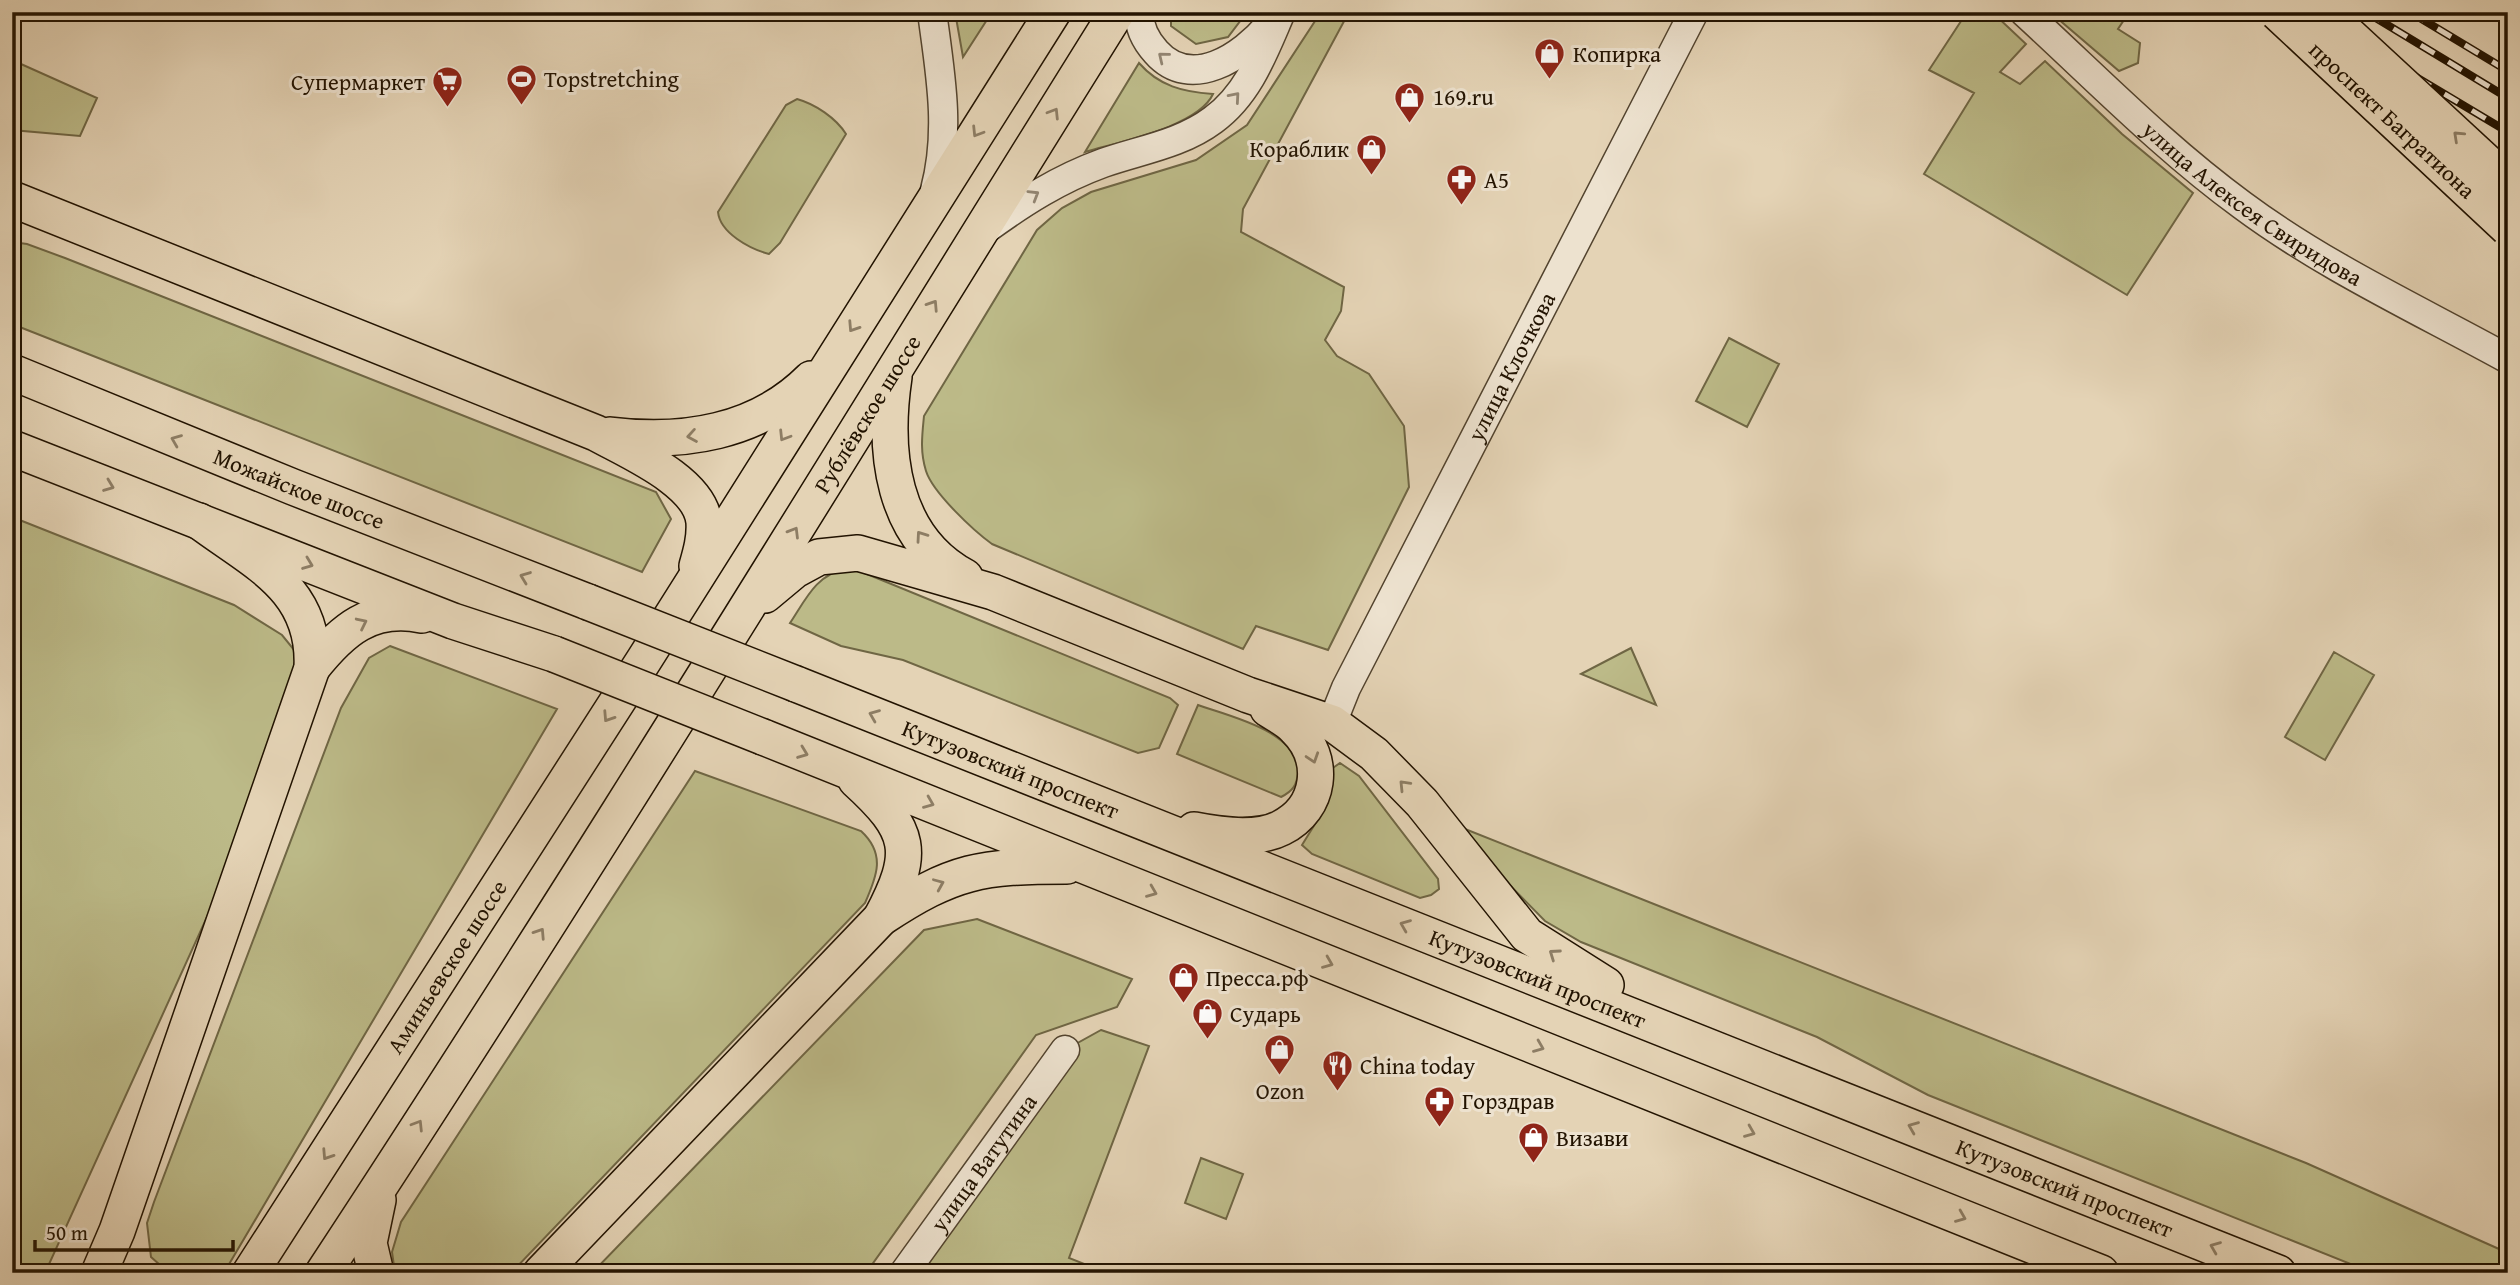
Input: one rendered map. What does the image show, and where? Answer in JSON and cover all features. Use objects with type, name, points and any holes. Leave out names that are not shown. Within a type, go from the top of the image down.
[{"type":"main road","points":[[693,583],[1053,12]]},
{"type":"main road","name":"Рублёвское шоссе","points":[[382,1183],[745,611],[896,363],[1117,12]]},
{"type":"main road","name":"проспект Багратиона","points":[[2277,12],[2508,228]]},
{"type":"main road","name":"проспект Багратиона","points":[[2324,12],[2508,182]]},
{"type":"main road","points":[[12,200],[596,433],[653,464],[675,479],[692,497],[704,519],[704,542],[693,583]]},
{"type":"main road","points":[[12,215],[48,213]]},
{"type":"main road","points":[[596,433],[644,439],[678,439],[737,426],[772,409],[801,389],[834,357]]},
{"type":"main road","points":[[896,363],[888,418],[891,465],[900,505],[935,555],[954,571],[993,592]]},
{"type":"main road","name":"Можайское шоссе","points":[[15,372],[293,487],[796,684]]},
{"type":"main road","points":[[12,448],[453,621],[554,654],[843,768],[2101,1273]]},
{"type":"main road","points":[[199,521],[278,579],[292,594],[310,627],[312,668]]},
{"type":"main road","points":[[745,611],[795,570],[831,554],[858,553],[993,592],[1248,695],[1332,723],[1374,754],[1422,803],[1527,935],[1572,966],[1719,1049]]},
{"type":"main road","name":"Аминьевское шоссе","points":[[252,1267],[693,583]]},
{"type":"main road","points":[[99,1273],[117,1231],[312,668],[335,639],[367,619],[412,613],[453,621]]},
{"type":"main road","name":"Кутузовский проспект","points":[[796,684],[2278,1273]]},
{"type":"main road","points":[[1142,821],[1212,834],[1257,834],[1280,829],[1303,812],[1314,793],[1317,770],[1308,744],[1295,727],[1248,695]]},
{"type":"main road","points":[[843,768],[878,800],[897,823],[903,843],[904,864],[898,885],[881,918]]},
{"type":"main road","points":[[541,1273],[881,918],[932,886],[961,874],[1003,866],[1089,867]]},
{"type":"main road","points":[[323,1273],[382,1183]]},
{"type":"main road","points":[[376,1273],[369,1243],[382,1183]]},
{"type":"main road","points":[[117,1231],[122,1264],[130,1273]]},
{"type":"street","points":[[930,207],[944,138],[944,104],[932,12]]},
{"type":"street","points":[[1139,12],[1145,40],[1172,64],[1189,69],[1225,63],[1259,37],[1280,12]]},
{"type":"street","points":[[978,234],[1028,198],[1063,179],[1184,137],[1214,120],[1251,78],[1280,12]]},
{"type":"street","name":"улица Клочкова","points":[[1332,723],[1346,688],[1694,12]]},
{"type":"street","name":"улица Алексея Свиридова","points":[[2024,12],[2175,150],[2242,205],[2308,250],[2508,359]]},
{"type":"street","name":"улица Ватутина","points":[[904,1273],[1065,1050]]},
{"type":"shaded area","points":[[955,12],[992,12],[963,57]]},
{"type":"shaded area","points":[[1171,12],[1247,12],[1228,37],[1196,44],[1171,26]]},
{"type":"shaded area","points":[[1321,12],[1349,12],[1243,209],[1241,232],[1344,287],[1341,311],[1325,340],[1337,356],[1369,374],[1404,426],[1409,487],[1328,650],[1256,626],[1243,649],[992,544],[955,511],[930,480],[922,451],[924,416],[1037,230],[1062,208],[1091,192],[1196,160],[1247,125]]},
{"type":"shaded area","points":[[1967,12],[1992,12],[2026,44],[2000,72],[2020,84],[2045,61],[2122,134],[2193,193],[2127,295],[1924,174],[1974,93],[1929,70]]},
{"type":"shaded area","points":[[2050,12],[2128,14],[2118,29],[2140,43],[2138,63],[2119,71]]},
{"type":"shaded area","points":[[12,60],[97,98],[80,136],[12,130]]},
{"type":"shaded area","points":[[1139,63],[1155,77],[1172,86],[1213,94],[1205,106],[1175,124],[1085,152]]},
{"type":"shaded area","points":[[797,99],[824,112],[837,122],[846,134],[780,243],[769,254],[737,239],[724,227],[718,212],[786,105]]},
{"type":"shaded area","points":[[12,242],[27,244],[65,258],[656,492],[671,519],[642,572],[12,324]]},
{"type":"shaded area","points":[[1729,338],[1779,364],[1747,427],[1696,401]]},
{"type":"shaded area","points":[[12,517],[234,605],[282,635],[308,667],[257,807],[45,1273],[12,1273]]},
{"type":"shaded area","points":[[845,569],[862,572],[1170,698],[1178,705],[1159,748],[1138,753],[903,660],[841,646],[790,623],[819,582]]},
{"type":"shaded area","points":[[390,646],[557,709],[225,1271],[169,1273],[151,1257],[147,1223],[154,1202],[341,708],[369,658]]},
{"type":"shaded area","points":[[1631,648],[1656,705],[1581,674]]},
{"type":"shaded area","points":[[2334,652],[2374,675],[2325,760],[2285,737]]},
{"type":"shaded area","points":[[1198,705],[1260,727],[1287,746],[1295,758],[1298,772],[1291,790],[1281,797],[1177,754]]},
{"type":"shaded area","points":[[1340,763],[1359,776],[1438,879],[1439,889],[1431,895],[1420,898],[1312,854],[1302,845],[1320,816],[1327,772]]},
{"type":"shaded area","points":[[695,771],[861,831],[874,848],[877,866],[865,903],[511,1273],[395,1273],[392,1252],[401,1222]]},
{"type":"shaded area","points":[[1460,827],[2306,1163],[2508,1253],[2508,1273],[2373,1273],[1928,1095],[1817,1037],[1581,942],[1545,921],[1486,861]]},
{"type":"shaded area","points":[[977,919],[1132,979],[1117,1007],[1036,1035],[866,1273],[592,1273],[924,930]]},
{"type":"shaded area","points":[[1101,1030],[1149,1046],[1069,1258],[1107,1273],[904,1273],[1065,1050]]},
{"type":"shaded area","points":[[1201,1158],[1243,1174],[1226,1219],[1185,1203]]},
{"type":"railway","points":[[2262,12],[2508,159]]},
{"type":"railway","points":[[2307,12],[2508,132]]},
{"type":"railway","points":[[2366,12],[2508,98]]},
{"type":"railway","points":[[2410,12],[2508,71]]},
{"type":"place","name":"Копирка","points":[[1550,81]]},
{"type":"place","name":"Topstretching","points":[[521,106]]},
{"type":"place","name":"Супермаркет","points":[[448,109]]},
{"type":"place","name":"169.ru","points":[[1410,124]]},
{"type":"place","name":"Кораблик","points":[[1372,176]]},
{"type":"place","name":"А5","points":[[1461,207]]},
{"type":"place","name":"Пресса.рф","points":[[1183,1005]]},
{"type":"place","name":"Сударь","points":[[1207,1041]]},
{"type":"place","name":"Ozon","points":[[1280,1077]]},
{"type":"place","name":"China today","points":[[1337,1093]]},
{"type":"place","name":"Горздрав","points":[[1439,1128]]},
{"type":"place","name":"Визави","points":[[1533,1165]]}]
